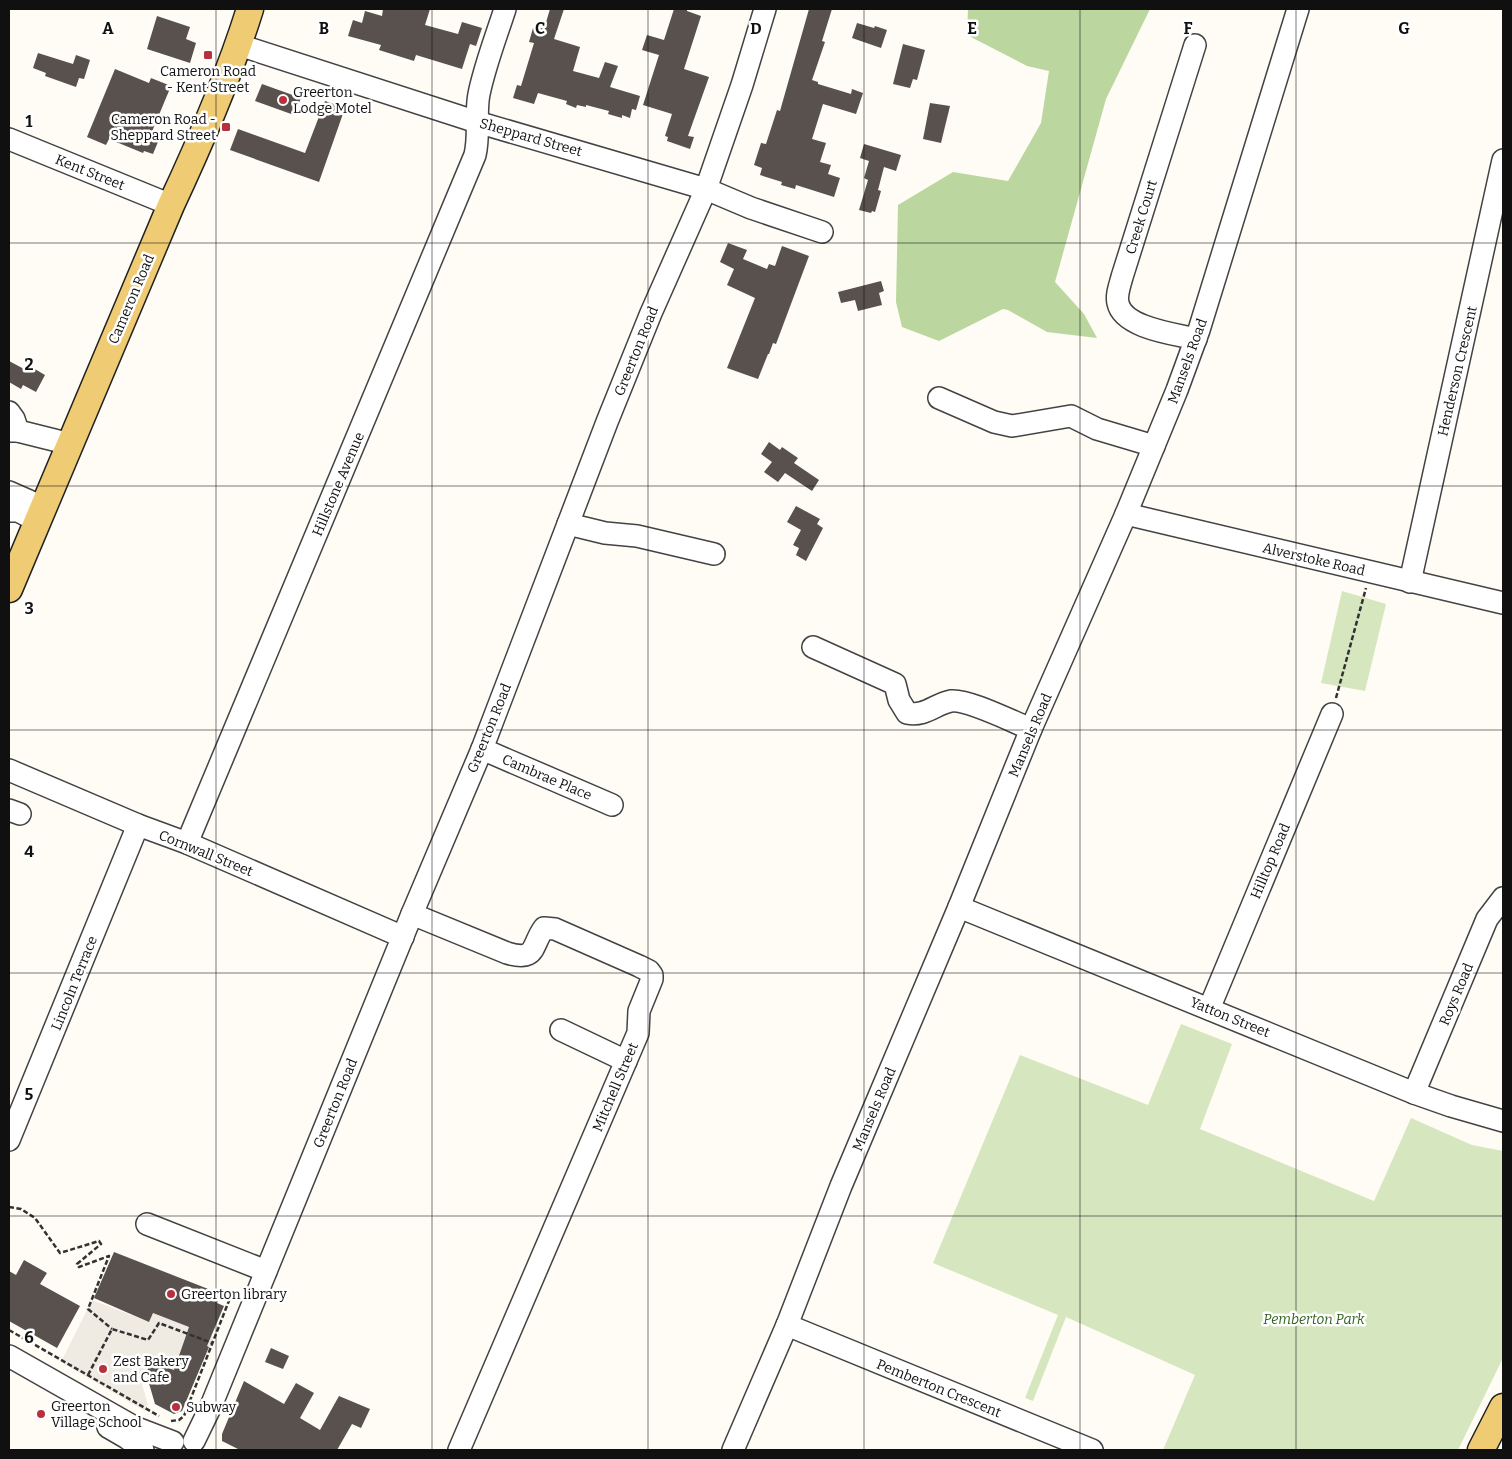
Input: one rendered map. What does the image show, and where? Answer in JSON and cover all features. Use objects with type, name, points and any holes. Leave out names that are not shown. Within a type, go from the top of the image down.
[{"type":"main road","name":"Cameron Road","points":[[9,589],[171,204],[192,159],[239,45],[250,9]]},
{"type":"main road","points":[[1481,1450],[1503,1407]]},
{"type":"street","name":"Hillstone Avenue","points":[[187,843],[469,170],[477,146],[479,93],[505,9]]},
{"type":"street","name":"Greerton Road","points":[[198,1446],[211,1406],[266,1271],[412,914],[482,749],[651,313],[706,189],[742,85],[765,9]]},
{"type":"street","name":"Mansels Road","points":[[733,1450],[787,1325],[842,1186],[1031,729],[1126,514],[1196,339],[1298,9]]},
{"type":"street","name":"Sheppard Street","points":[[239,45],[477,122],[706,189],[751,208],[822,232]]},
{"type":"street","name":"Creek Court","points":[[1195,45],[1122,277],[1118,306],[1129,320],[1149,328],[1196,339]]},
{"type":"street","name":"Kent Street","points":[[9,139],[171,204]]},
{"type":"street","name":"Henderson Crescent","points":[[1410,582],[1503,160]]},
{"type":"street","points":[[939,398],[994,422],[1012,426],[1071,416],[1097,429],[1154,446]]},
{"type":"street","points":[[12,425],[70,444]]},
{"type":"street","points":[[9,492],[40,514]]},
{"type":"street","points":[[9,511],[18,510],[40,514]]},
{"type":"street","name":"Alverstoke Road","points":[[1126,514],[1503,603]]},
{"type":"street","points":[[568,524],[605,533],[637,536],[714,554]]},
{"type":"street","points":[[813,647],[881,676],[895,684],[899,700],[907,713],[921,714],[942,704],[961,701],[1031,729]]},
{"type":"street","name":"Hilltop Road","points":[[1208,1009],[1332,714]]},
{"type":"street","name":"Cambrae Place","points":[[482,749],[612,805]]},
{"type":"street","name":"Cornwall Street","points":[[9,770],[138,825],[187,843],[403,937]]},
{"type":"street","name":"Lincoln Terrace","points":[[9,1140],[138,825]]},
{"type":"street","name":"Roys Road","points":[[1414,1094],[1487,919],[1503,898]]},
{"type":"street","name":"Yatton Street","points":[[959,907],[1414,1094],[1503,1121]]},
{"type":"street","name":"Mitchell Street","points":[[412,914],[520,957],[524,957],[535,946],[544,928],[555,929],[652,974],[652,979],[639,1012],[638,1033],[459,1450]]},
{"type":"street","points":[[561,1030],[626,1061]]},
{"type":"street","points":[[147,1224],[266,1271]]},
{"type":"street","name":"Pemberton Crescent","points":[[787,1325],[1092,1450]]},
{"type":"street","points":[[9,1356],[134,1426],[170,1438],[187,1439],[198,1446]]},
{"type":"street","points":[[9,1371],[127,1438],[143,1450]]},
{"type":"path","points":[[1332,714],[1370,572]]},
{"type":"path","points":[[9,1207],[21,1209],[35,1218],[60,1253],[99,1241],[101,1244],[77,1264],[79,1267],[110,1256],[88,1309],[112,1329],[148,1340],[159,1322],[212,1343]]},
{"type":"path","points":[[170,1438],[179,1420],[184,1416],[230,1298],[238,1293]]},
{"type":"path","points":[[88,1375],[112,1329]]},
{"type":"path","points":[[9,1330],[162,1418]]},
{"type":"green space","points":[[968,9],[1150,9],[1106,99],[1055,282],[1084,314],[1097,338],[1047,332],[1003,309],[939,341],[902,327],[896,302],[898,205],[953,172],[1008,181],[1041,123],[1049,71],[1027,66],[967,35]]},
{"type":"green space","points":[[1342,591],[1386,604],[1365,691],[1321,683]]},
{"type":"green space","name":"Pemberton Park","points":[[1181,1024],[1232,1044],[1200,1129],[1374,1201],[1411,1118],[1472,1145],[1503,1151],[1503,1358],[1458,1450],[1163,1450],[1195,1375],[1066,1317],[1033,1401],[1025,1398],[1058,1315],[933,1263],[1020,1055],[1148,1105]]},
{"type":"shaded area","points":[[92,1300],[149,1322],[153,1313],[213,1337],[212,1343],[209,1347],[185,1338],[174,1370],[151,1362],[146,1373],[147,1375],[140,1377],[148,1405],[145,1411],[61,1362]]},
{"type":"building","points":[[383,9],[430,9],[425,25],[458,34],[462,22],[482,28],[476,46],[470,44],[462,69],[416,55],[414,61],[379,50],[381,45],[348,36],[353,20],[362,23],[365,11],[382,16]]},
{"type":"building","points":[[550,9],[564,9],[554,39],[580,47],[573,71],[599,78],[605,62],[618,66],[610,87],[640,96],[636,110],[632,109],[630,118],[622,115],[622,118],[608,114],[609,111],[586,105],[586,107],[577,105],[576,108],[566,104],[567,101],[538,93],[534,104],[513,98],[517,85],[521,86],[534,43],[529,42],[533,28],[544,29]]},
{"type":"building","points":[[674,9],[687,9],[687,11],[701,16],[684,69],[709,77],[688,136],[694,137],[690,149],[667,141],[668,137],[665,136],[672,114],[643,105],[659,55],[642,50],[647,35],[664,40]]},
{"type":"building","points":[[809,9],[832,9],[822,41],[825,42],[812,80],[818,82],[818,84],[851,94],[852,89],[863,93],[856,114],[823,104],[812,139],[826,143],[820,162],[831,165],[828,174],[840,178],[834,197],[796,185],[795,189],[781,185],[782,182],[760,175],[762,168],[754,165],[761,143],[766,144],[777,110],[780,111]]},
{"type":"building","points":[[157,16],[190,27],[186,39],[196,43],[190,63],[147,49]]},
{"type":"building","points":[[857,23],[887,30],[881,48],[852,38]]},
{"type":"building","points":[[903,44],[925,50],[917,80],[913,79],[910,88],[893,84]]},
{"type":"building","points":[[38,53],[73,64],[76,55],[90,60],[84,79],[79,78],[76,87],[45,76],[46,73],[33,68]]},
{"type":"building","points":[[115,69],[149,83],[151,78],[171,86],[151,134],[160,137],[153,154],[144,151],[143,153],[109,139],[106,145],[87,137]]},
{"type":"building","points":[[262,84],[301,98],[294,115],[255,101]]},
{"type":"building","points":[[325,101],[345,108],[319,182],[230,150],[238,129],[305,153]]},
{"type":"building","points":[[930,103],[950,106],[941,143],[923,139]]},
{"type":"building","points":[[864,144],[901,155],[896,171],[884,167],[878,190],[881,191],[875,212],[872,211],[871,213],[859,210],[868,180],[864,178],[869,161],[860,158]]},
{"type":"building","points":[[728,243],[747,250],[743,259],[767,269],[769,264],[775,266],[782,246],[809,256],[776,344],[773,343],[758,379],[727,368],[755,298],[727,285],[734,269],[720,262]]},
{"type":"building","points":[[881,281],[884,291],[879,293],[882,305],[858,311],[855,300],[841,303],[838,292]]},
{"type":"building","points":[[9,361],[26,370],[28,365],[45,375],[36,392],[23,385],[21,389],[9,382]]},
{"type":"building","points":[[769,442],[780,450],[782,447],[798,458],[794,463],[819,480],[812,491],[785,473],[778,482],[764,472],[772,462],[761,454]]},
{"type":"building","points":[[796,506],[820,519],[817,524],[823,528],[806,561],[796,555],[799,548],[793,545],[801,530],[787,522]]},
{"type":"building","points":[[114,1252],[221,1294],[217,1303],[224,1306],[182,1411],[174,1414],[155,1404],[146,1373],[151,1362],[174,1370],[189,1327],[153,1313],[149,1322],[94,1298]]},
{"type":"building","points":[[24,1260],[47,1273],[40,1284],[80,1306],[57,1348],[9,1321],[9,1271],[16,1275]]},
{"type":"building","points":[[271,1348],[289,1356],[283,1369],[265,1362]]},
{"type":"building","points":[[244,1381],[284,1404],[296,1383],[314,1393],[300,1418],[320,1430],[339,1396],[370,1409],[361,1428],[352,1424],[337,1450],[240,1450],[222,1441],[222,1434]]},
{"type":"place","name":"Cameron Road - Kent Street","points":[[208,55]]},
{"type":"place","name":"Greerton Lodge Motel","points":[[283,100]]},
{"type":"place","name":"Cameron Road - Sheppard Street","points":[[226,127]]},
{"type":"place","name":"Greerton library","points":[[171,1294]]},
{"type":"place","name":"Zest Bakery and Cafe","points":[[103,1369]]},
{"type":"place","name":"Subway","points":[[176,1407]]},
{"type":"place","name":"Greerton Village School","points":[[41,1414]]}]
